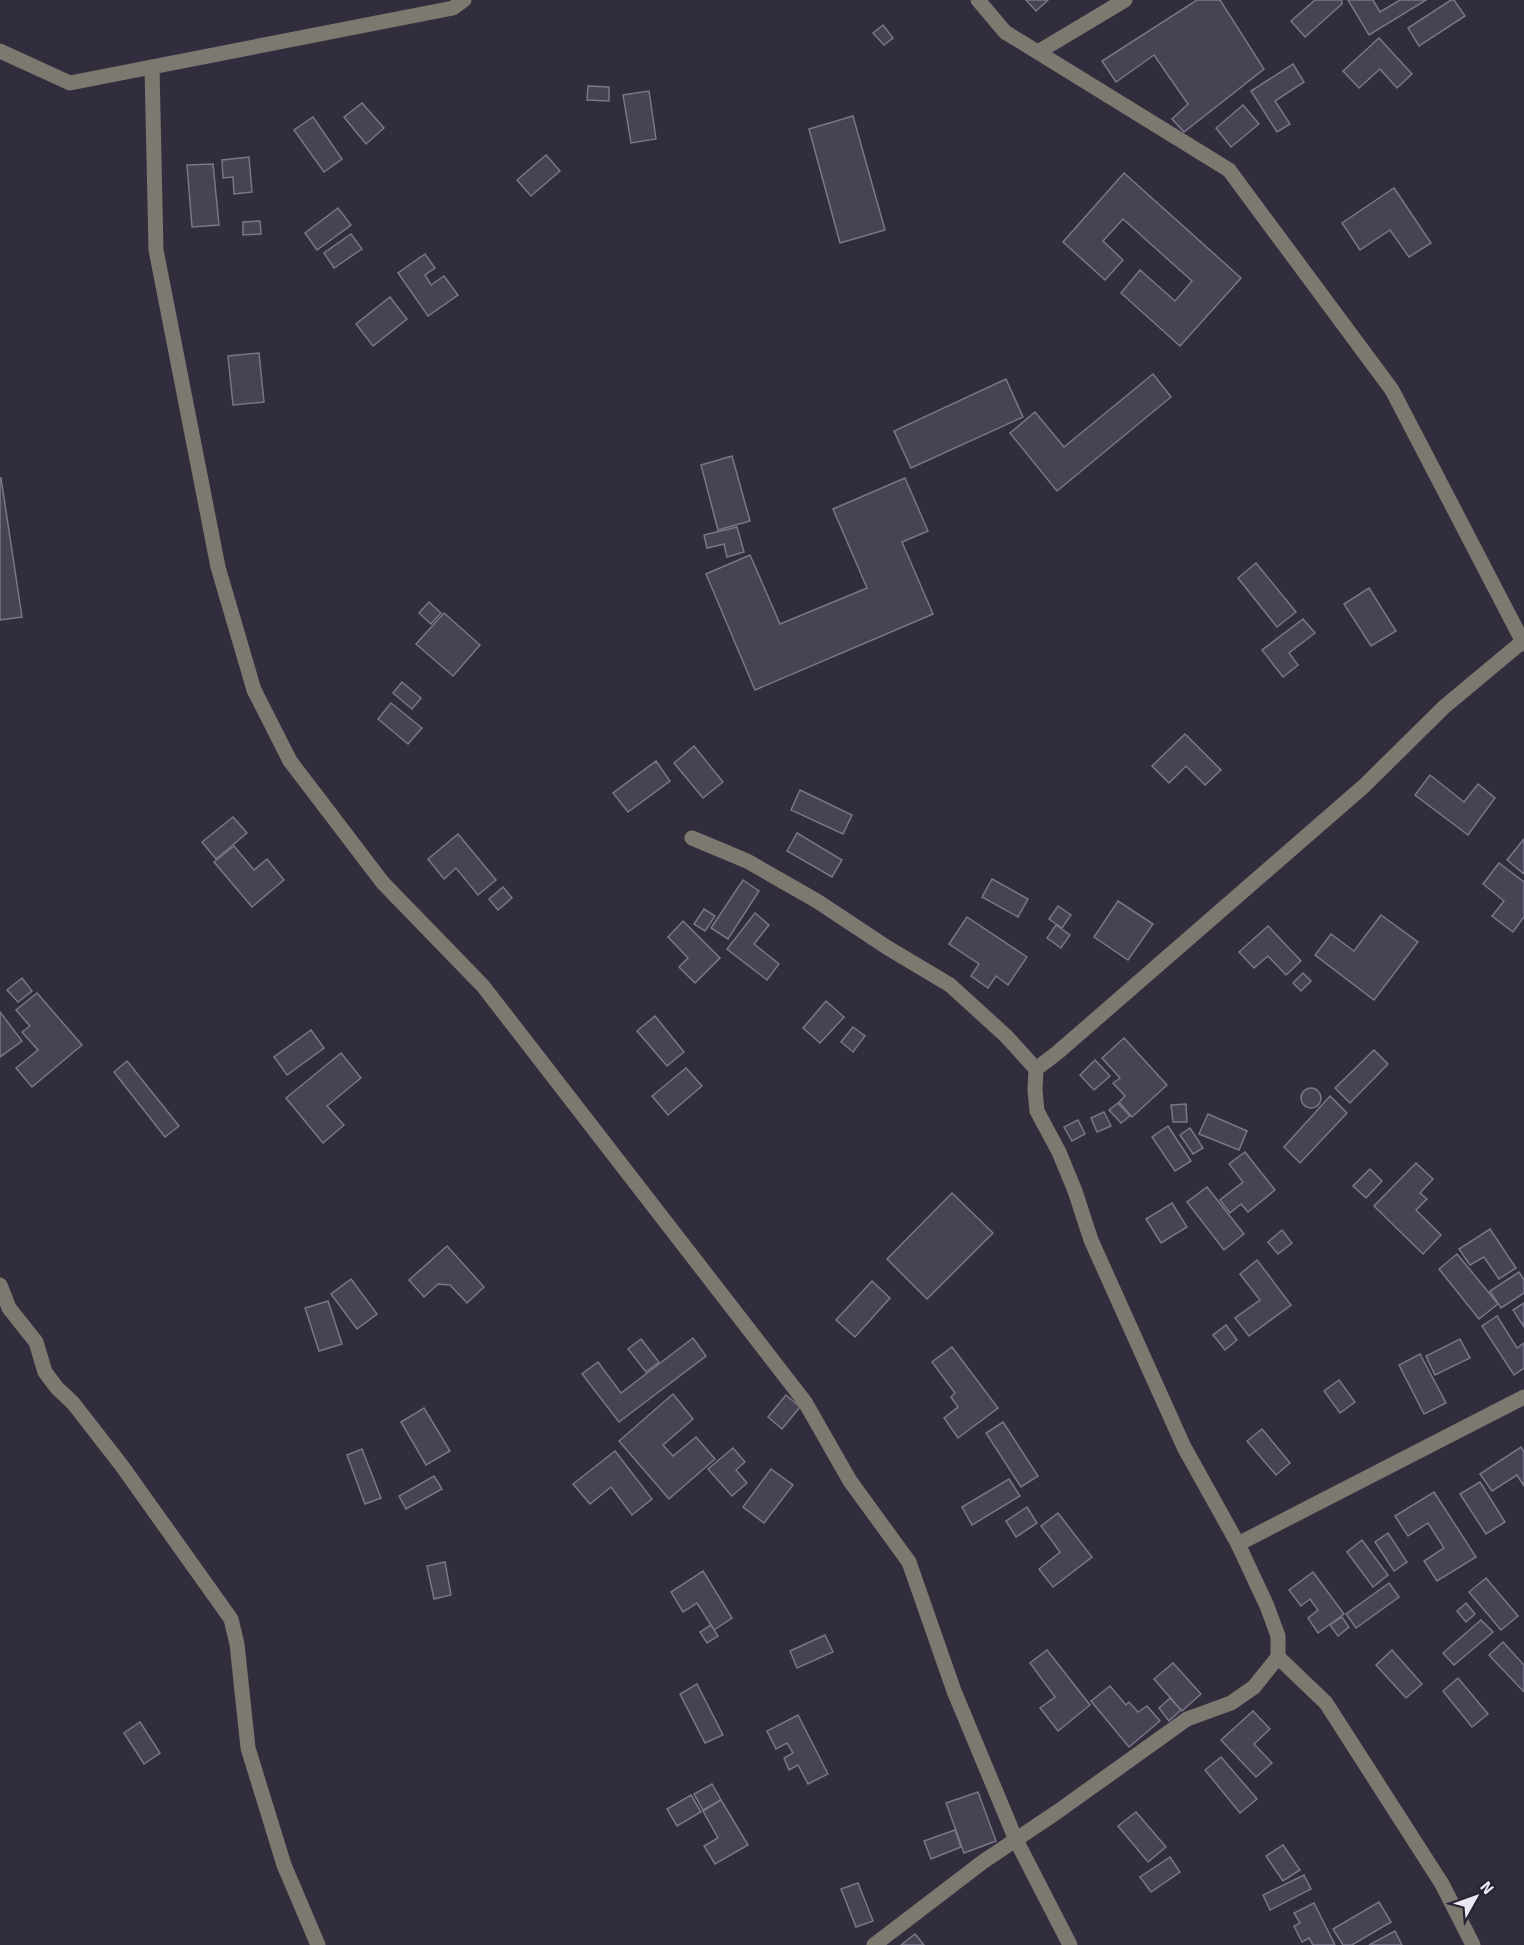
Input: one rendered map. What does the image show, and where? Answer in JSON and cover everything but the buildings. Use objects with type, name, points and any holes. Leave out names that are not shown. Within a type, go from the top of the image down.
[{"type":"street","points":[[0,51],[70,83],[453,8],[464,0]]},
{"type":"street","points":[[978,0],[1005,32],[1229,170],[1392,390],[1523,643],[1444,707],[1364,786],[1036,1069]]},
{"type":"street","points":[[1038,52],[1125,0]]},
{"type":"street","points":[[152,67],[156,250],[218,567],[254,690],[290,760],[383,883],[483,986],[805,1402],[850,1481],[909,1562],[954,1691],[1016,1840],[1070,1945]]},
{"type":"street","points":[[692,838],[757,867],[817,901],[888,948],[950,985],[1006,1036],[1036,1069],[1037,1111],[1059,1152],[1091,1240],[1185,1447],[1238,1544],[1267,1606],[1278,1636],[1278,1657],[1254,1687],[1231,1703],[1187,1719],[984,1862],[874,1945]]},
{"type":"street","points":[[0,1285],[9,1308],[36,1342],[45,1372],[73,1403],[122,1466],[231,1619],[237,1644],[248,1748],[284,1865],[318,1945]]},
{"type":"street","points":[[1238,1544],[1524,1397]]},
{"type":"street","points":[[1278,1657],[1326,1703],[1442,1884],[1473,1945]]}]
